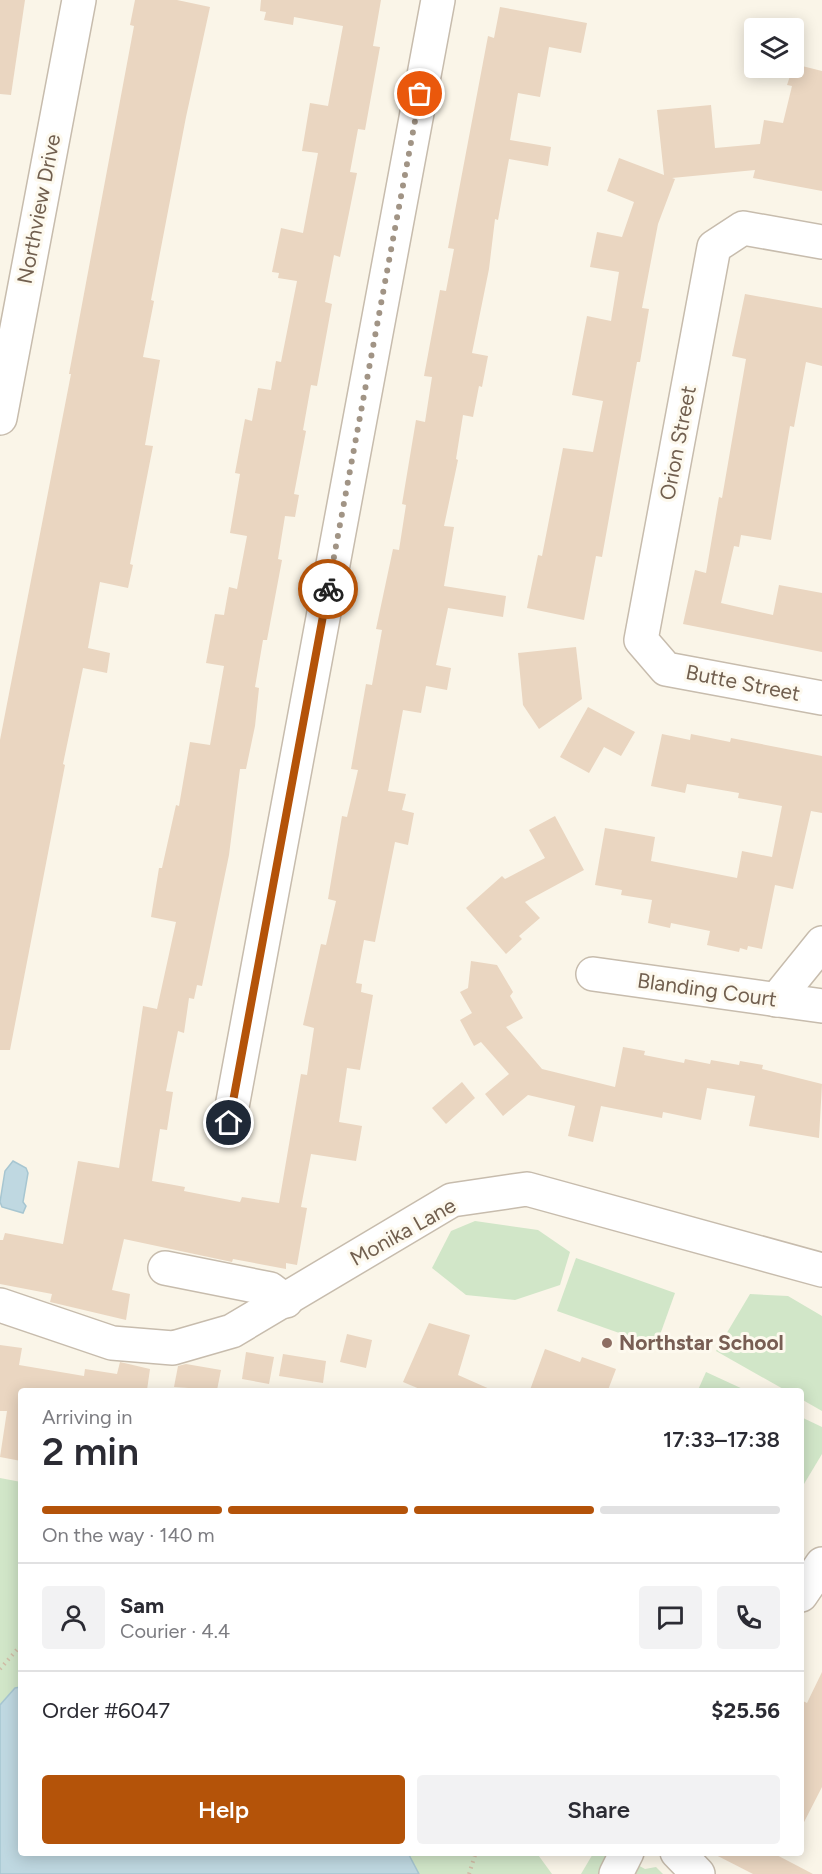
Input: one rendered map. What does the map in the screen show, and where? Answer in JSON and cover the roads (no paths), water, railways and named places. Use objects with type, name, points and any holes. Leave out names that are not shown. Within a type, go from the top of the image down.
[{"type":"street","name":"Northview Drive","points":[[0,418],[79,0]]},
{"type":"street","points":[[229,1123],[438,0]]},
{"type":"street","name":"Orion Street","points":[[641,640],[714,247],[743,228],[822,242]]},
{"type":"street","name":"Butte Street","points":[[641,640],[666,669],[822,698]]},
{"type":"street","points":[[776,1000],[822,943]]},
{"type":"street","name":"Blanding Court","points":[[593,974],[822,1006]]},
{"type":"street","name":"Monika Lane","points":[[0,1305],[112,1343],[173,1348],[232,1331],[286,1301],[452,1200],[527,1189],[822,1270]]},
{"type":"street","points":[[165,1268],[270,1288],[286,1301]]},
{"type":"street","points":[[804,1591],[822,1564]]},
{"type":"street","points":[[616,1874],[625,1856]]},
{"type":"street","points":[[681,1856],[698,1874]]},
{"type":"water","points":[[13,1161],[26,1168],[28,1173],[23,1202],[26,1206],[23,1213],[2,1207],[0,1202],[5,1171]]},
{"type":"water","points":[[18,1688],[18,1856],[410,1856],[419,1874],[0,1874],[0,1705]]},
{"type":"place","name":"Northstar School","points":[[607,1343]]}]
